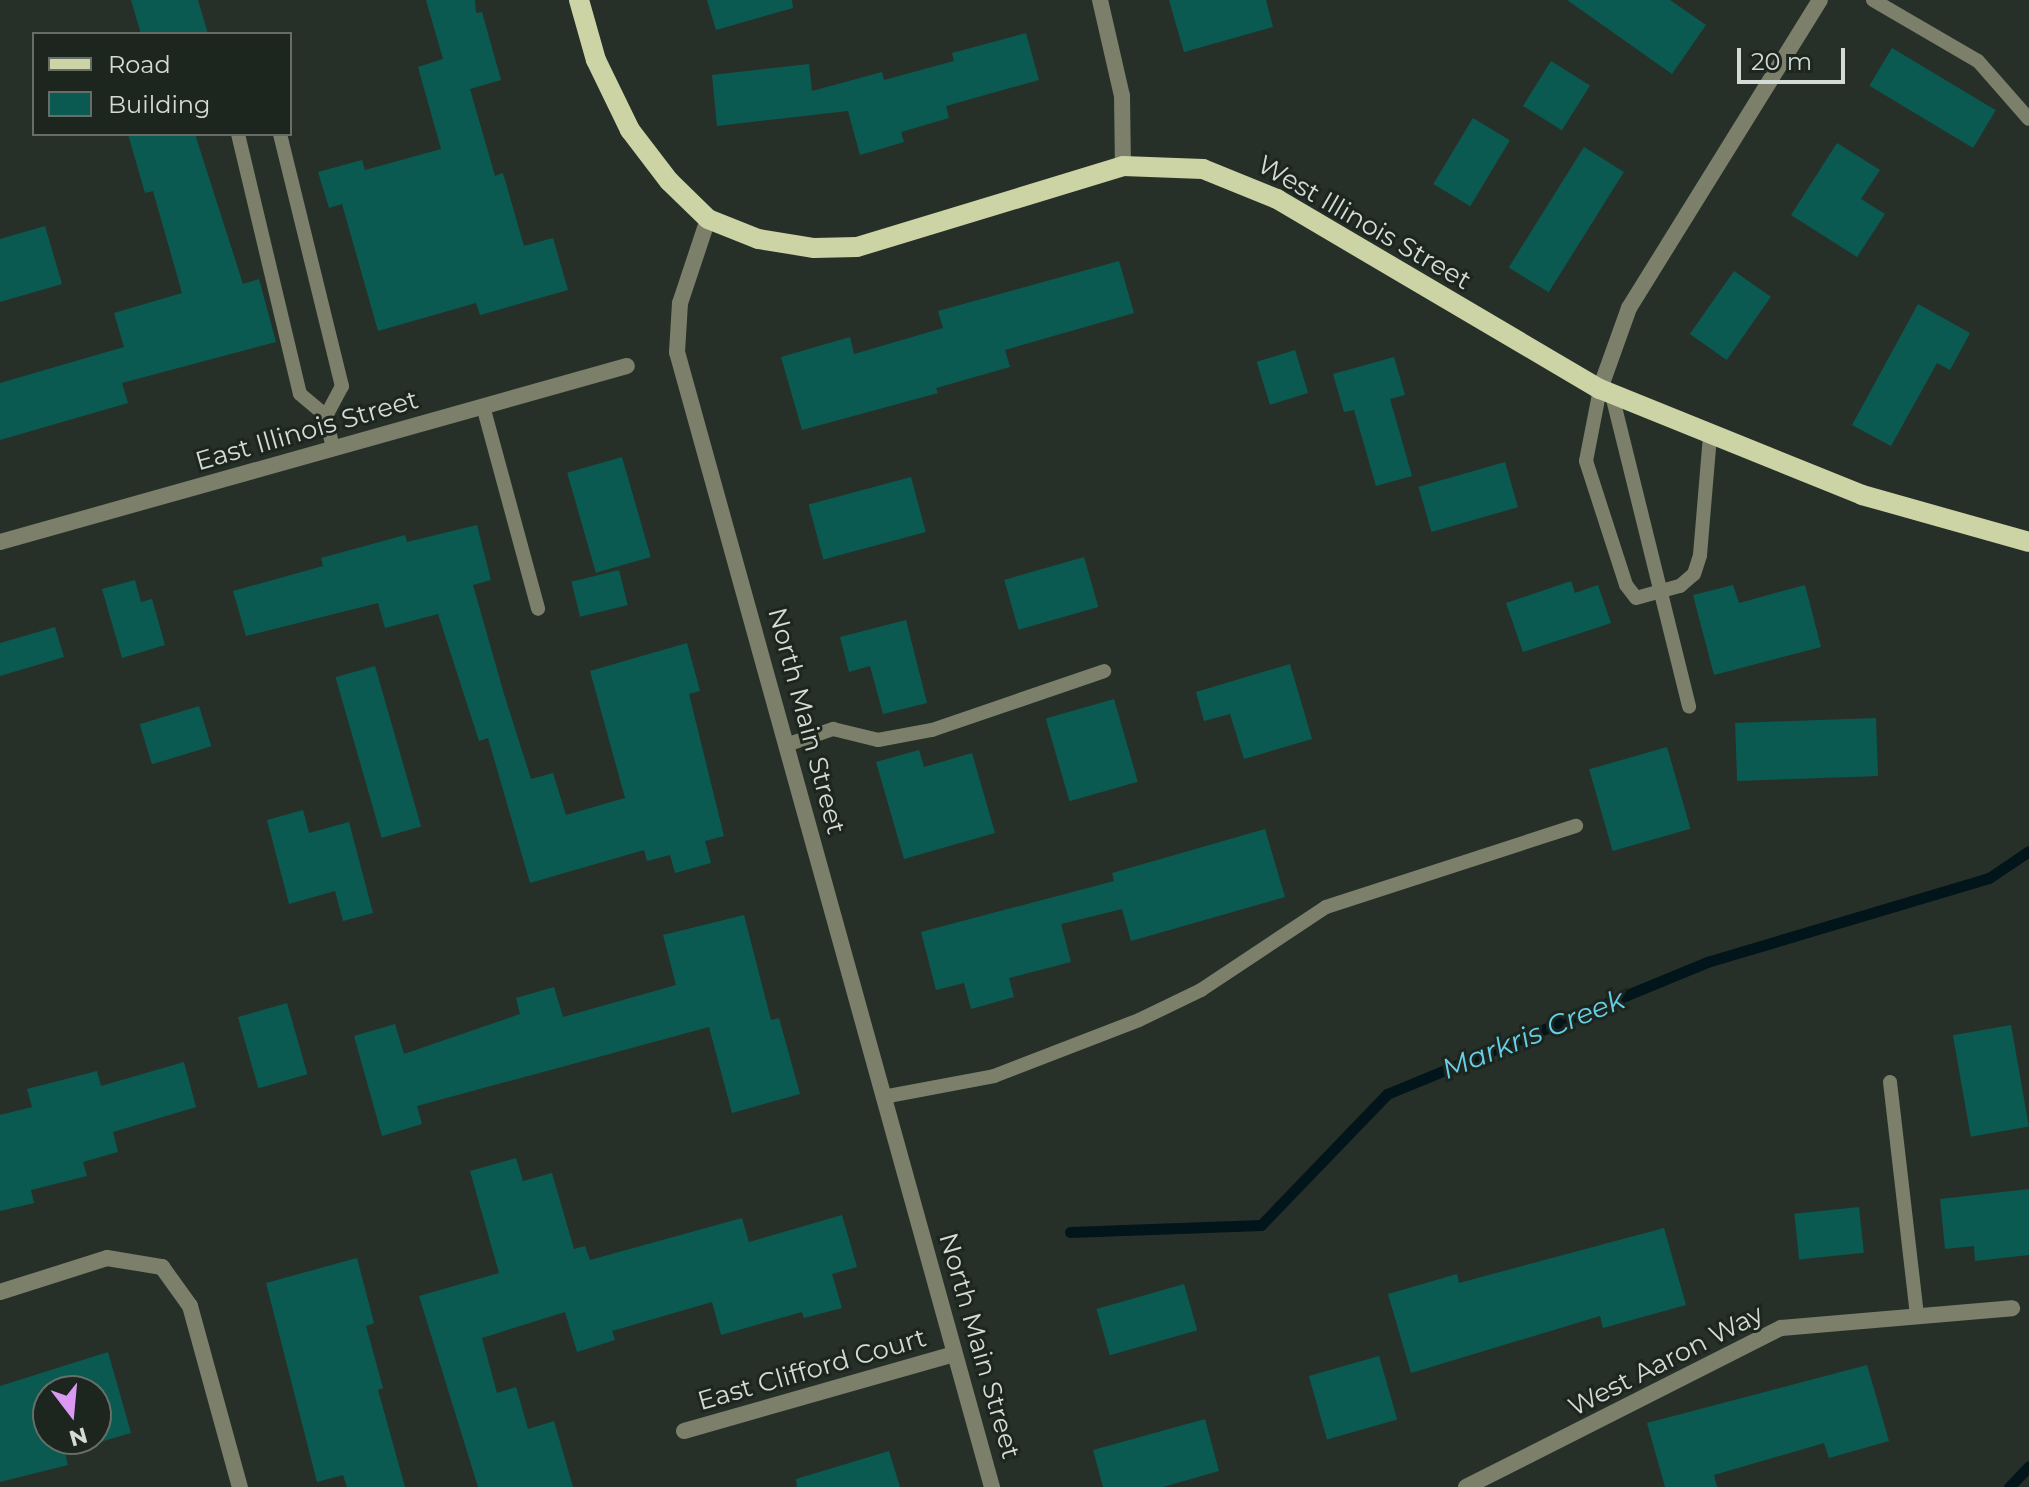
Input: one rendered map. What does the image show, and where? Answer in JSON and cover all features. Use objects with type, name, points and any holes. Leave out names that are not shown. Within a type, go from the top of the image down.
[{"type":"main road","points":[[579,0],[596,60],[630,130],[669,181],[708,219]]},
{"type":"main road","name":"West Illinois Street","points":[[708,219],[758,239],[814,248],[857,247],[1123,166],[1203,169],[1237,180],[1606,392],[1862,495],[1966,528],[2029,542]]},
{"type":"street","points":[[1100,0],[1122,96],[1123,166]]},
{"type":"street","points":[[1606,392],[1629,308],[1820,0]]},
{"type":"street","name":"North Main Street","points":[[708,219],[680,303],[677,352],[992,1487]]},
{"type":"street","name":"East Illinois Street","points":[[0,542],[627,366]]},
{"type":"street","points":[[0,1292],[107,1258],[162,1267],[190,1306],[240,1487]]},
{"type":"street","name":"West Aaron Way","points":[[1466,1487],[1538,1455],[1755,1337],[1813,1322],[2012,1308]]},
{"type":"street","name":"East Clifford Court","points":[[684,1431],[954,1354]]},
{"type":"lane","points":[[1873,0],[1978,61],[2029,119]]},
{"type":"lane","points":[[238,136],[300,394],[326,416],[333,449]]},
{"type":"lane","points":[[280,136],[342,386],[326,416]]},
{"type":"lane","points":[[1606,392],[1586,461],[1626,585],[1636,598],[1661,593],[1694,574],[1700,555],[1710,436]]},
{"type":"lane","points":[[1606,392],[1689,707]]},
{"type":"lane","points":[[483,406],[538,609]]},
{"type":"lane","points":[[786,745],[833,729],[878,740],[932,730],[1104,671]]},
{"type":"lane","points":[[883,1097],[994,1076],[1139,1020],[1201,990],[1326,907],[1576,826]]},
{"type":"lane","points":[[1890,1082],[1917,1314]]},
{"type":"building","points":[[131,0],[198,0],[207,32],[140,32]]},
{"type":"building","points":[[426,0],[475,0],[476,13],[482,12],[501,80],[470,89],[495,176],[503,173],[524,246],[553,238],[568,290],[480,315],[476,303],[378,331],[342,204],[329,208],[318,172],[362,160],[365,170],[441,149],[418,67],[443,59]]},
{"type":"building","points":[[707,0],[792,0],[793,8],[716,30]]},
{"type":"building","points":[[1169,0],[1266,0],[1273,27],[1184,52]]},
{"type":"building","points":[[1567,0],[1670,0],[1706,25],[1672,74]]},
{"type":"building","points":[[1026,33],[1039,80],[946,106],[949,118],[901,132],[904,142],[860,155],[848,111],[717,126],[712,75],[809,64],[812,91],[882,72],[884,80],[954,61],[952,53]]},
{"type":"building","points":[[1892,48],[1996,110],[1973,148],[1869,86]]},
{"type":"building","points":[[1551,61],[1590,85],[1562,130],[1523,106]]},
{"type":"building","points":[[1473,118],[1510,140],[1470,206],[1433,184]]},
{"type":"building","points":[[129,136],[196,136],[243,284],[259,279],[276,342],[122,383],[128,403],[0,440],[0,383],[124,347],[114,313],[182,293],[153,191],[145,193]]},
{"type":"building","points":[[1837,143],[1880,170],[1861,199],[1885,214],[1857,257],[1791,215]]},
{"type":"building","points":[[1584,147],[1624,172],[1549,292],[1509,267]]},
{"type":"building","points":[[45,226],[62,284],[0,302],[0,239]]},
{"type":"building","points":[[1119,261],[1134,313],[1005,350],[1010,367],[936,388],[938,393],[802,430],[781,357],[850,337],[854,354],[943,328],[938,311]]},
{"type":"building","points":[[1734,271],[1771,297],[1727,360],[1690,334]]},
{"type":"building","points":[[1918,304],[1970,333],[1950,370],[1937,363],[1891,446],[1852,425]]},
{"type":"building","points":[[1295,350],[1308,393],[1270,405],[1257,362]]},
{"type":"building","points":[[1394,357],[1405,395],[1390,399],[1412,476],[1376,486],[1354,410],[1344,412],[1333,374]]},
{"type":"building","points":[[622,457],[651,557],[596,573],[567,473]]},
{"type":"building","points":[[1505,462],[1518,507],[1431,532],[1418,487]]},
{"type":"building","points":[[911,477],[926,532],[823,559],[809,504]]},
{"type":"building","points":[[477,525],[491,580],[473,585],[504,694],[531,779],[553,773],[566,815],[625,798],[590,671],[687,643],[700,691],[689,694],[724,836],[705,841],[711,863],[675,873],[670,855],[647,861],[644,850],[530,883],[488,738],[479,741],[438,614],[385,628],[378,603],[246,636],[233,591],[323,566],[321,558],[405,535],[407,542]]},
{"type":"building","points":[[1084,557],[1098,607],[1019,630],[1004,580]]},
{"type":"building","points":[[619,570],[628,605],[580,617],[571,582]]},
{"type":"building","points":[[135,580],[141,602],[152,599],[165,645],[122,658],[102,589]]},
{"type":"building","points":[[1571,581],[1575,593],[1598,585],[1611,623],[1523,652],[1506,603]]},
{"type":"building","points":[[1733,585],[1739,603],[1805,585],[1821,647],[1714,675],[1693,595]]},
{"type":"building","points":[[906,620],[927,703],[883,714],[870,666],[849,672],[840,637]]},
{"type":"building","points":[[55,627],[64,657],[0,676],[0,643]]},
{"type":"building","points":[[1290,664],[1312,739],[1244,759],[1230,714],[1204,721],[1196,692]]},
{"type":"building","points":[[375,666],[421,827],[382,838],[336,677]]},
{"type":"building","points":[[1114,699],[1138,782],[1069,801],[1046,719]]},
{"type":"building","points":[[199,706],[211,746],[152,764],[140,724]]},
{"type":"building","points":[[1876,718],[1878,776],[1737,781],[1735,723]]},
{"type":"building","points":[[1667,747],[1690,829],[1613,851],[1589,769]]},
{"type":"building","points":[[919,750],[924,767],[972,753],[995,833],[904,859],[876,762]]},
{"type":"building","points":[[303,810],[309,833],[349,822],[373,913],[343,921],[335,891],[289,904],[267,820]]},
{"type":"building","points":[[1265,829],[1285,897],[1131,941],[1122,909],[1061,924],[1071,962],[1009,978],[1014,997],[971,1009],[964,983],[936,990],[921,932],[1114,881],[1112,873]]},
{"type":"building","points":[[744,915],[771,1020],[779,1018],[800,1094],[732,1113],[709,1027],[417,1106],[422,1124],[382,1136],[354,1036],[395,1024],[404,1054],[520,1014],[516,998],[554,987],[563,1017],[676,985],[663,935]]},
{"type":"building","points":[[287,1003],[307,1074],[258,1088],[238,1017]]},
{"type":"building","points":[[2011,1025],[2029,1126],[1971,1137],[1953,1035]]},
{"type":"building","points":[[184,1062],[196,1107],[113,1132],[118,1152],[83,1162],[87,1176],[31,1190],[34,1203],[0,1211],[0,1115],[32,1107],[27,1089],[97,1071],[101,1086]]},
{"type":"building","points":[[516,1158],[523,1181],[552,1173],[574,1249],[585,1246],[590,1260],[742,1218],[749,1242],[842,1215],[857,1267],[832,1274],[842,1308],[804,1318],[802,1312],[721,1335],[712,1302],[612,1331],[615,1340],[577,1352],[565,1312],[482,1338],[497,1393],[516,1387],[528,1429],[554,1421],[573,1487],[478,1487],[419,1296],[499,1273],[470,1171]]},
{"type":"building","points":[[2029,1189],[2029,1255],[1975,1261],[1974,1246],[1945,1249],[1940,1199]]},
{"type":"building","points":[[1859,1207],[1864,1253],[1799,1260],[1794,1214]]},
{"type":"building","points":[[1664,1228],[1686,1305],[1603,1328],[1600,1316],[1411,1373],[1388,1294],[1457,1274],[1459,1283]]},
{"type":"building","points":[[357,1258],[374,1323],[366,1326],[383,1388],[378,1390],[405,1487],[347,1487],[343,1475],[317,1482],[266,1283]]},
{"type":"building","points":[[1184,1284],[1197,1330],[1110,1355],[1097,1309]]},
{"type":"building","points":[[108,1352],[131,1433],[112,1438],[112,1375],[35,1375]]},
{"type":"building","points":[[1379,1356],[1397,1419],[1327,1440],[1309,1376]]},
{"type":"building","points":[[1867,1365],[1889,1441],[1829,1458],[1824,1443],[1714,1475],[1717,1487],[1665,1487],[1647,1423]]},
{"type":"building","points":[[32,1376],[32,1455],[66,1455],[68,1465],[0,1482],[0,1386]]},
{"type":"building","points":[[1205,1419],[1219,1471],[1163,1487],[1103,1487],[1093,1450]]},
{"type":"building","points":[[889,1451],[900,1487],[797,1487],[796,1479]]},
{"type":"waterway","name":"Markris Creek","points":[[1070,1232],[1261,1225],[1387,1094],[1707,962],[1989,878],[2029,851]]},
{"type":"waterway","points":[[2009,1487],[2029,1466]]}]
